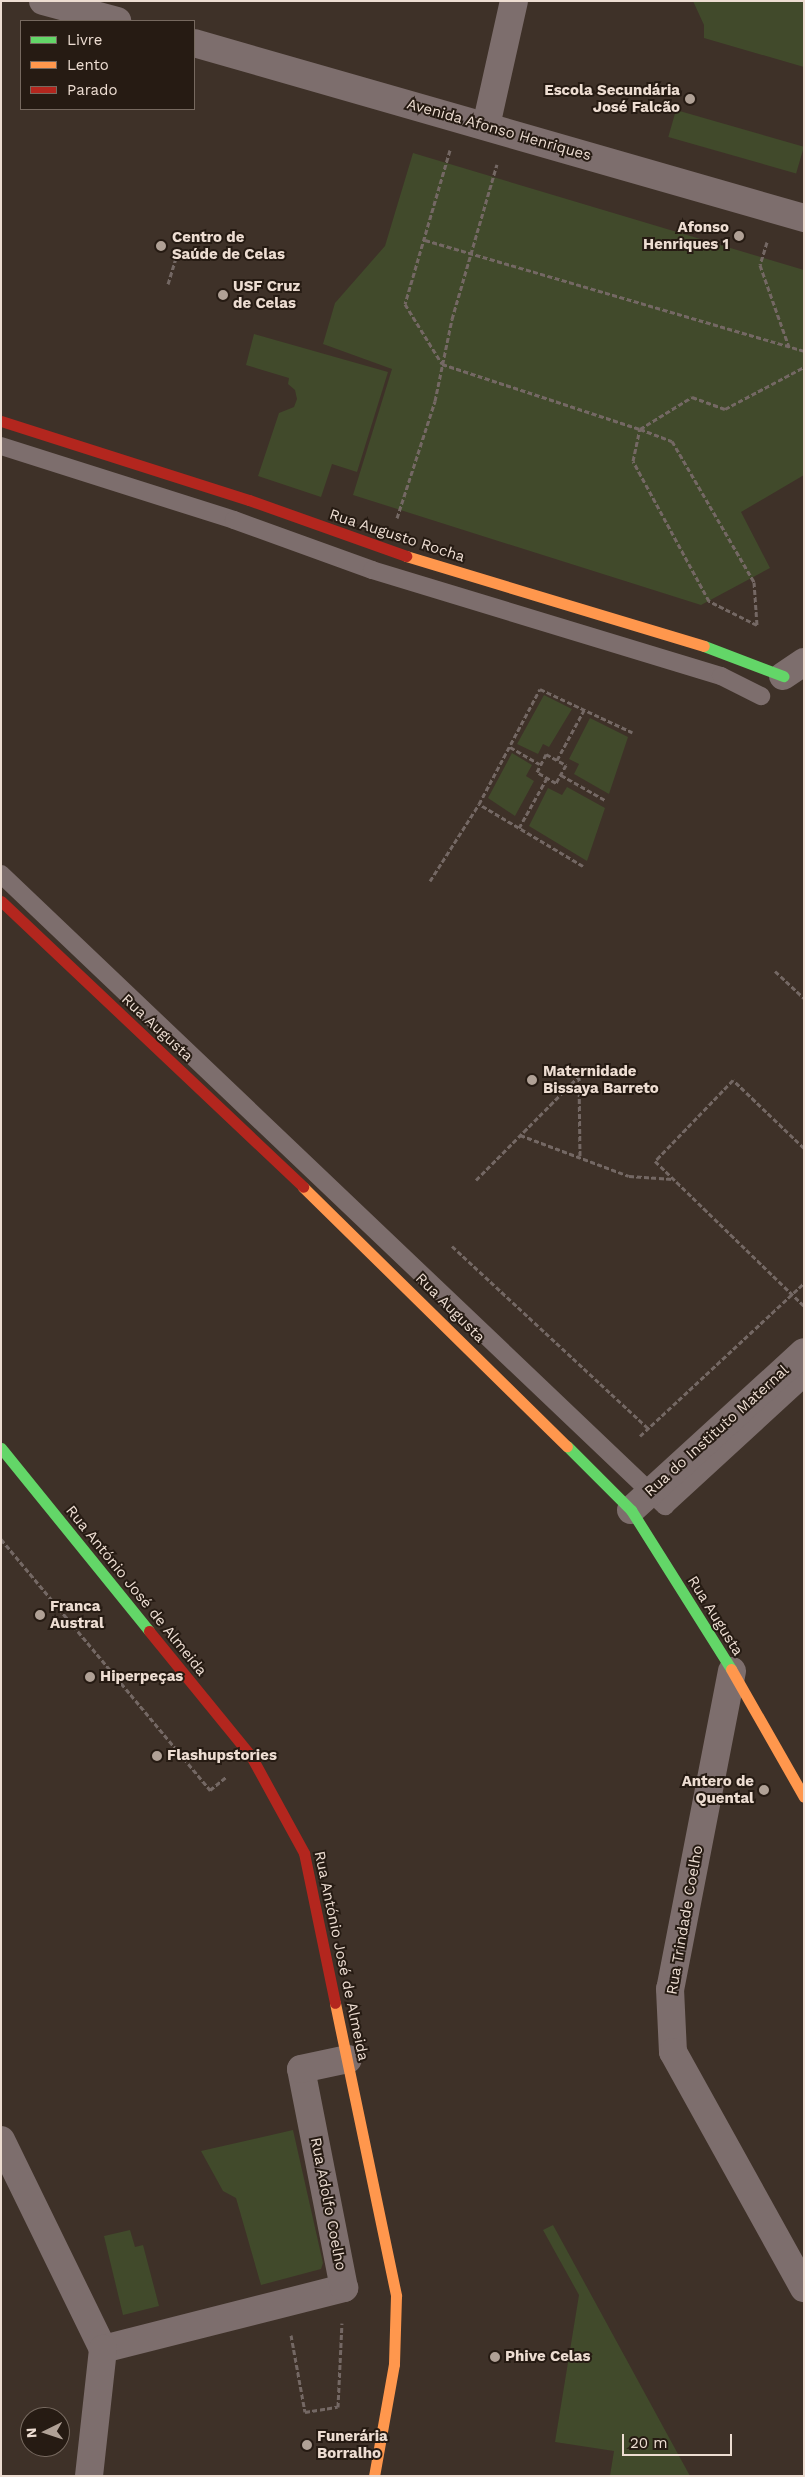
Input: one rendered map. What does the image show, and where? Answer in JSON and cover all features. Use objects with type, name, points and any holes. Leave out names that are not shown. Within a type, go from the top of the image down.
[{"type":"street","points":[[43,1],[113,20]]},
{"type":"street","points":[[486,126],[514,1]]},
{"type":"street","name":"Avenida Afonso Henriques","points":[[195,43],[804,218]]},
{"type":"street","name":"Rua Augusto Rocha","points":[[1,421],[249,500],[379,547],[724,652],[794,669]]},
{"type":"street","name":"Rua Augusta","points":[[1,901],[412,1290],[641,1501],[732,1671],[804,1797]]},
{"type":"street","name":"Rua do Instituto Maternal","points":[[641,1501],[804,1352]]},
{"type":"street","name":"Rua António José de Almeida","points":[[1,1448],[251,1756],[304,1852],[396,2296],[394,2364],[374,2476]]},
{"type":"street","name":"Rua Trindade Coelho","points":[[732,1671],[670,1989],[673,2052],[804,2288]]},
{"type":"street","name":"Rua Adolfo Coelho","points":[[103,2349],[344,2288],[301,2069],[348,2059]]},
{"type":"street","points":[[1,2140],[103,2349],[89,2476]]},
{"type":"lane","points":[[1,446],[234,520],[372,570],[722,676],[761,696]]},
{"type":"lane","points":[[1,874],[641,1501],[665,1506],[804,1378]]},
{"type":"path","points":[[441,182],[405,304],[442,364],[640,429],[672,441],[754,582],[756,625],[709,601],[633,461],[640,429],[692,397],[725,409],[804,366]]},
{"type":"path","points":[[398,515],[488,195]]},
{"type":"path","points":[[424,240],[804,351]]},
{"type":"path","points":[[168,284],[176,257]]},
{"type":"path","points":[[760,265],[789,347]]},
{"type":"path","points":[[430,880],[479,804],[540,689],[632,732]]},
{"type":"path","points":[[557,760],[584,710]]},
{"type":"path","points":[[510,747],[540,764]]},
{"type":"path","points":[[546,754],[566,765],[556,783],[537,772],[540,764],[546,754]]},
{"type":"path","points":[[561,775],[605,800]]},
{"type":"path","points":[[519,828],[547,778]]},
{"type":"path","points":[[479,804],[582,866]]},
{"type":"path","points":[[775,971],[804,998]]},
{"type":"path","points":[[476,1180],[579,1076],[580,1157]]},
{"type":"path","points":[[804,1148],[733,1080],[655,1161],[804,1306]]},
{"type":"path","points":[[520,1135],[629,1176],[674,1179]]},
{"type":"path","points":[[452,1246],[648,1428]]},
{"type":"path","points":[[640,1436],[804,1283]]},
{"type":"path","points":[[1,1540],[193,1771]]},
{"type":"path","points":[[289,2324],[304,2412],[338,2407],[343,2317]]},
{"type":"green space","points":[[693,1],[804,1],[804,67],[704,38],[704,25]]},
{"type":"green space","points":[[676,110],[804,147],[796,174],[668,137]]},
{"type":"green space","points":[[413,153],[804,270],[804,475],[741,512],[770,568],[701,605],[353,495],[392,369],[323,344],[335,303],[385,246]]},
{"type":"green space","points":[[254,334],[388,372],[357,472],[332,464],[321,497],[258,476],[279,413],[294,407],[297,399],[295,390],[288,384],[289,378],[246,365]]},
{"type":"green space","points":[[544,695],[572,709],[549,747],[543,744],[538,754],[517,744]]},
{"type":"green space","points":[[590,718],[628,737],[609,794],[574,774],[579,764],[569,759]]},
{"type":"green space","points":[[512,753],[532,765],[526,776],[534,781],[515,816],[488,798]]},
{"type":"green space","points":[[567,787],[605,808],[587,861],[529,826],[548,788],[562,795]]},
{"type":"green space","points":[[293,2130],[323,2263],[321,2269],[261,2285],[236,2198],[223,2191],[201,2151]]},
{"type":"green space","points":[[553,2225],[690,2476],[610,2476],[614,2451],[555,2442],[579,2295],[543,2230]]},
{"type":"green space","points":[[130,2230],[135,2247],[143,2245],[159,2306],[123,2315],[104,2236]]},
{"type":"traffic: fast","points":[[704,646],[783,676]]},
{"type":"traffic: fast","points":[[567,1446],[631,1510],[731,1669]]},
{"type":"traffic: fast","points":[[1,1448],[149,1631]]},
{"type":"traffic: slow","points":[[406,556],[704,646]]},
{"type":"traffic: slow","points":[[303,1187],[567,1446]]},
{"type":"traffic: slow","points":[[731,1669],[804,1797]]},
{"type":"traffic: slow","points":[[335,2003],[396,2296],[394,2364],[374,2476]]},
{"type":"traffic: jam","points":[[1,421],[249,500],[406,556]]},
{"type":"traffic: jam","points":[[1,901],[303,1187]]},
{"type":"traffic: jam","points":[[149,1631],[251,1756],[304,1853],[335,2003]]},
{"type":"place","name":"Escola Secundária José Falcão","points":[[690,99]]},
{"type":"place","name":"Afonso Henriques 1","points":[[739,236]]},
{"type":"place","name":"Centro de Saúde de Celas","points":[[161,246]]},
{"type":"place","name":"USF Cruz de Celas","points":[[223,295]]},
{"type":"place","name":"Maternidade Bissaya Barreto","points":[[532,1080]]},
{"type":"place","name":"Franca Austral","points":[[40,1615]]},
{"type":"place","name":"Hiperpeças","points":[[90,1677]]},
{"type":"place","name":"Flashupstories","points":[[157,1756]]},
{"type":"place","name":"Antero de Quental","points":[[764,1790]]},
{"type":"place","name":"Phive Celas","points":[[495,2357]]},
{"type":"place","name":"Funerária Borralho","points":[[307,2445]]}]
